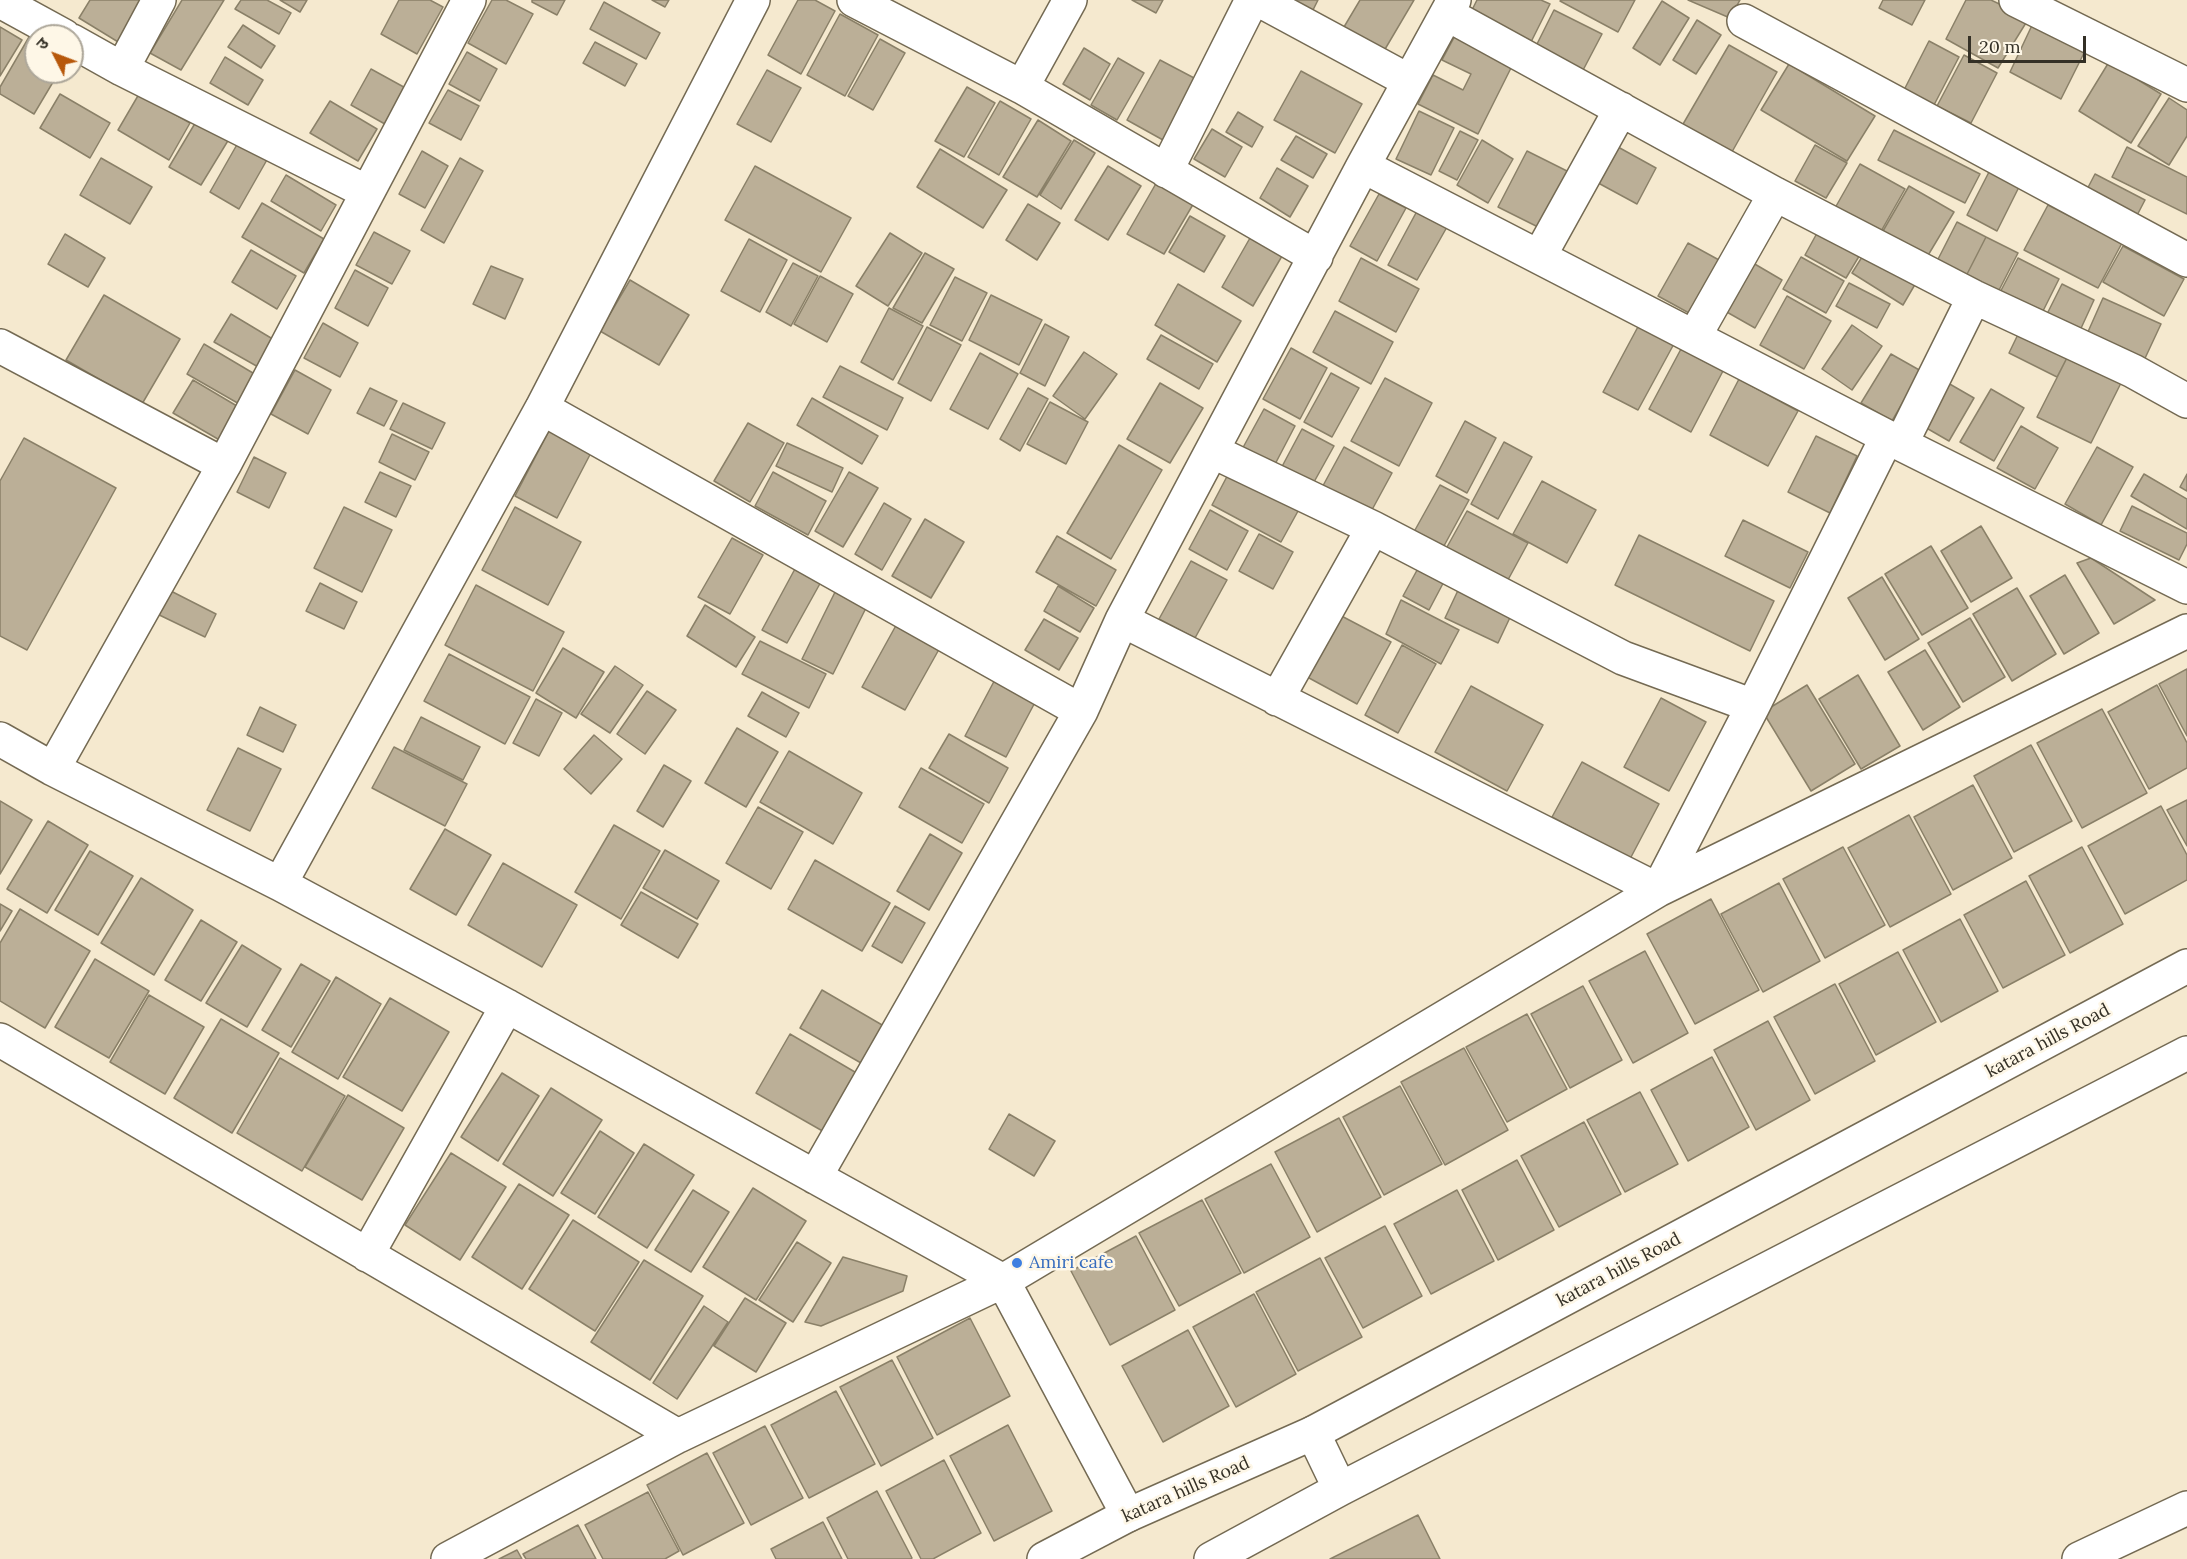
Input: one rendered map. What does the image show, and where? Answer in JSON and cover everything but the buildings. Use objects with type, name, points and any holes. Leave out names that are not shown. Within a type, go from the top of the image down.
[{"type":"street","points":[[122,69],[159,0]]},
{"type":"street","points":[[53,769],[224,465],[470,0]]},
{"type":"street","points":[[280,884],[542,408],[753,0]]},
{"type":"street","points":[[854,0],[1022,87],[1316,257]]},
{"type":"street","points":[[1022,87],[1070,0]]},
{"type":"street","points":[[1166,171],[1252,0]]},
{"type":"street","points":[[1259,0],[1409,81]]},
{"type":"street","points":[[2017,0],[2187,85]]},
{"type":"street","points":[[0,1],[41,24]]},
{"type":"street","points":[[814,1177],[1081,711],[1122,620],[1316,257],[1362,166],[1450,7],[1621,109],[1775,194],[1974,297],[2133,371],[2187,401]]},
{"type":"street","points":[[1744,21],[2187,260]]},
{"type":"street","points":[[84,48],[368,192]]},
{"type":"street","points":[[1539,257],[1621,109]]},
{"type":"street","points":[[1362,166],[1894,440],[2187,587]]},
{"type":"street","points":[[1694,337],[1775,194]]},
{"type":"street","points":[[1658,890],[1894,440],[1974,297]]},
{"type":"street","points":[[0,346],[224,465]]},
{"type":"street","points":[[542,408],[1081,711]]},
{"type":"street","points":[[1212,451],[1373,528],[1623,658],[1753,705]]},
{"type":"street","points":[[1277,699],[1373,528]]},
{"type":"street","points":[[1122,620],[1658,890]]},
{"type":"street","points":[[448,1559],[678,1436],[1004,1281],[1658,890],[2187,632]]},
{"type":"street","points":[[0,739],[53,769],[280,884],[507,1006],[1004,1281],[1128,1515]]},
{"type":"street","name":"katara hills Road","points":[[1044,1559],[1128,1515],[1313,1433],[2187,966]]},
{"type":"street","points":[[367,1255],[507,1006]]},
{"type":"street","points":[[0,1040],[678,1436]]},
{"type":"street","points":[[1211,1559],[1341,1489],[2187,1053]]},
{"type":"street","points":[[1313,1433],[1341,1489]]},
{"type":"street","points":[[2079,1559],[2187,1508]]},
{"type":"place","name":"Amiri cafe","points":[[1017,1263]]}]
